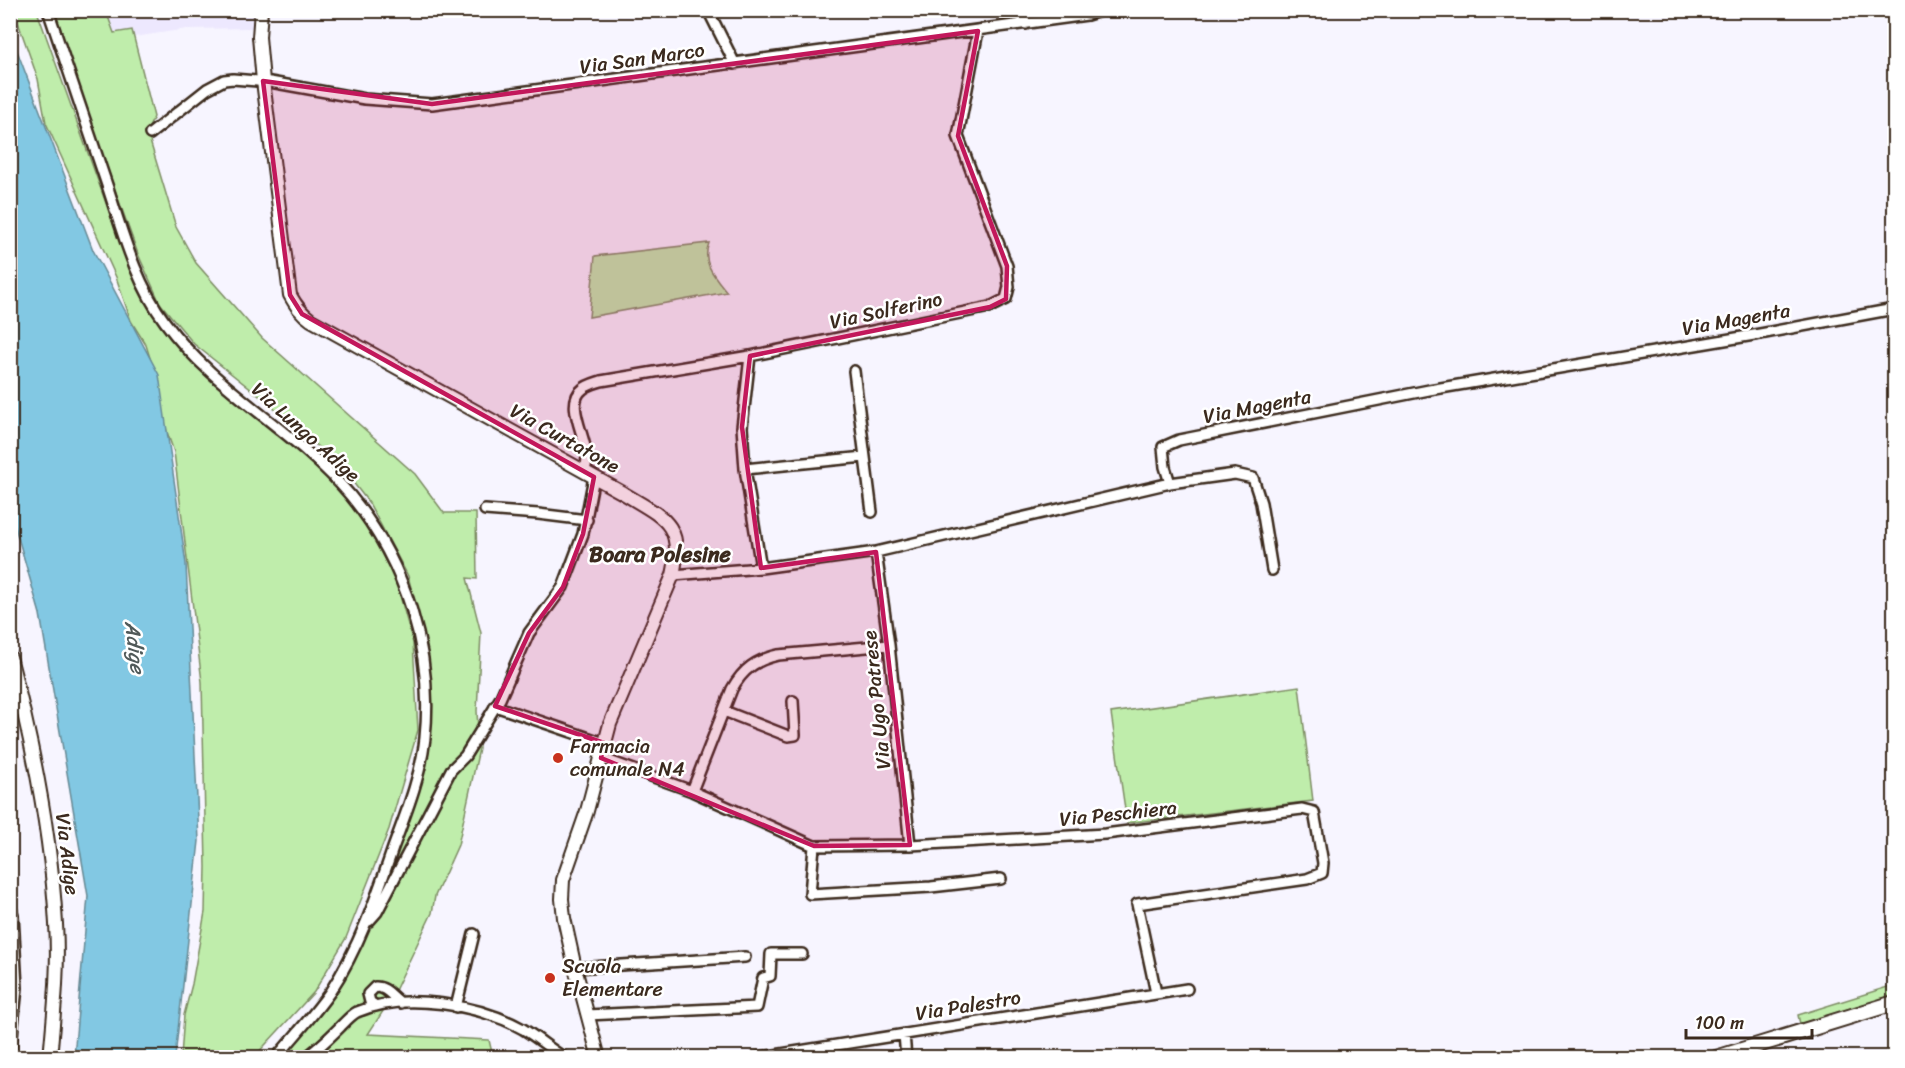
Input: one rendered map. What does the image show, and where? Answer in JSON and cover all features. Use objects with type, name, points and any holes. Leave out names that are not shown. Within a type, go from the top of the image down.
[{"type":"main road","points":[[1716,1058],[1894,1003]]},
{"type":"street","name":"Via Lungo Adige","points":[[48,10],[128,248],[148,296],[180,341],[216,377],[308,453],[350,496],[373,525],[400,578],[419,636],[424,666],[425,738],[410,800],[366,925],[330,992],[276,1058]]},
{"type":"street","name":"Via Curtatone","points":[[261,10],[259,37],[263,81],[290,295],[302,314],[648,508],[668,523],[675,535],[677,550],[673,575],[624,688],[604,743],[587,811],[563,880],[564,918],[599,1058]]},
{"type":"street","points":[[708,10],[735,64]]},
{"type":"street","points":[[1018,10],[1026,24]]},
{"type":"street","name":"Via San Marco","points":[[150,134],[216,84],[233,79],[263,81],[365,99],[432,104],[978,31],[1087,15],[1103,10]]},
{"type":"street","name":"Via Solferino","points":[[589,474],[588,455],[576,412],[578,396],[584,388],[601,381],[750,356],[990,306],[1006,298],[1009,287],[1007,266],[958,136],[978,31]]},
{"type":"street","name":"Via Magenta","points":[[1170,483],[1165,467],[1163,447],[1179,440],[1429,390],[1894,309]]},
{"type":"street","points":[[750,356],[742,427],[760,568]]},
{"type":"street","points":[[854,371],[872,512]]},
{"type":"street","points":[[746,469],[864,457]]},
{"type":"street","points":[[366,925],[377,912],[451,770],[465,756],[495,706],[529,633],[563,587],[587,520],[589,474]]},
{"type":"street","points":[[673,575],[760,568],[876,552],[1112,495],[1170,483],[1235,474],[1253,478],[1261,503],[1272,570]]},
{"type":"street","points":[[485,510],[587,520]]},
{"type":"street","name":"Via Ugo Patrese","points":[[876,552],[889,645],[910,845]]},
{"type":"street","points":[[692,791],[738,679],[750,665],[764,658],[778,655],[889,645]]},
{"type":"street","name":"Via Adige","points":[[10,657],[39,790],[57,926],[56,995],[50,1058]]},
{"type":"street","points":[[724,711],[788,736],[795,735],[793,701]]},
{"type":"street","points":[[495,706],[604,743]]},
{"type":"street","name":"Via Peschiera","points":[[601,758],[692,791],[814,846],[910,845],[1106,834],[1302,809],[1314,812],[1323,873],[1307,879],[1137,904],[1156,993]]},
{"type":"street","points":[[814,846],[810,894],[931,887],[1000,879]]},
{"type":"street","points":[[10,905],[13,915],[17,988],[10,1054]]},
{"type":"street","points":[[456,1006],[474,934]]},
{"type":"street","points":[[587,1015],[757,1007],[763,978],[770,976],[771,954],[802,954]]},
{"type":"street","points":[[575,968],[745,957]]},
{"type":"street","points":[[376,1006],[370,1002],[368,994],[375,987],[385,989],[401,1003]]},
{"type":"street","name":"Via Palestro","points":[[755,1058],[1187,988]]},
{"type":"street","points":[[305,1058],[355,1012],[376,1006],[414,1002],[456,1006],[488,1013],[523,1029],[565,1058]]},
{"type":"street","points":[[904,1034],[906,1058]]},
{"type":"highlighted area","points":[[978,31],[958,136],[1007,266],[1006,299],[990,307],[750,356],[742,427],[761,568],[876,552],[910,845],[814,846],[601,758],[604,743],[495,706],[529,633],[563,587],[583,534],[594,477],[302,314],[290,295],[263,81],[432,104]]},
{"type":"shaded area","points":[[106,11],[255,11],[253,28],[187,29],[134,37],[132,30],[114,33]]},
{"type":"green space","points":[[14,11],[37,11],[126,259],[150,310],[185,353],[255,409],[333,477],[358,510],[396,581],[413,643],[418,730],[389,829],[346,938],[314,992],[254,1057],[181,1057],[184,1015],[205,912],[206,867],[202,682],[174,452],[146,345],[131,321],[116,277],[46,123],[38,79]]},
{"type":"green space","points":[[51,11],[106,11],[114,33],[132,30],[154,117],[147,131],[176,227],[196,263],[262,338],[415,474],[444,513],[476,513],[477,579],[467,578],[481,633],[477,711],[479,749],[458,845],[435,896],[432,913],[391,999],[368,1034],[489,1040],[493,1057],[271,1057],[325,999],[357,944],[401,833],[430,731],[425,641],[408,576],[369,503],[342,468],[263,399],[194,344],[160,303],[138,254]]},
{"type":"green space","points":[[709,243],[707,257],[710,269],[727,292],[589,317],[595,256]]},
{"type":"green space","points":[[1299,686],[1313,801],[1127,823],[1111,713]]},
{"type":"green space","points":[[1894,985],[1894,995],[1800,1024],[1798,1015]]},
{"type":"water","name":"Adige","points":[[11,35],[93,250],[159,375],[186,564],[199,841],[175,1057],[74,1057],[88,896],[40,614],[11,513]]},
{"type":"place","name":"Farmacia comunale N4","points":[[558,758]]},
{"type":"place","name":"Scuola Elementare","points":[[550,978]]},
{"type":"district","name":"Boara Polesine","points":[[660,554]]}]
